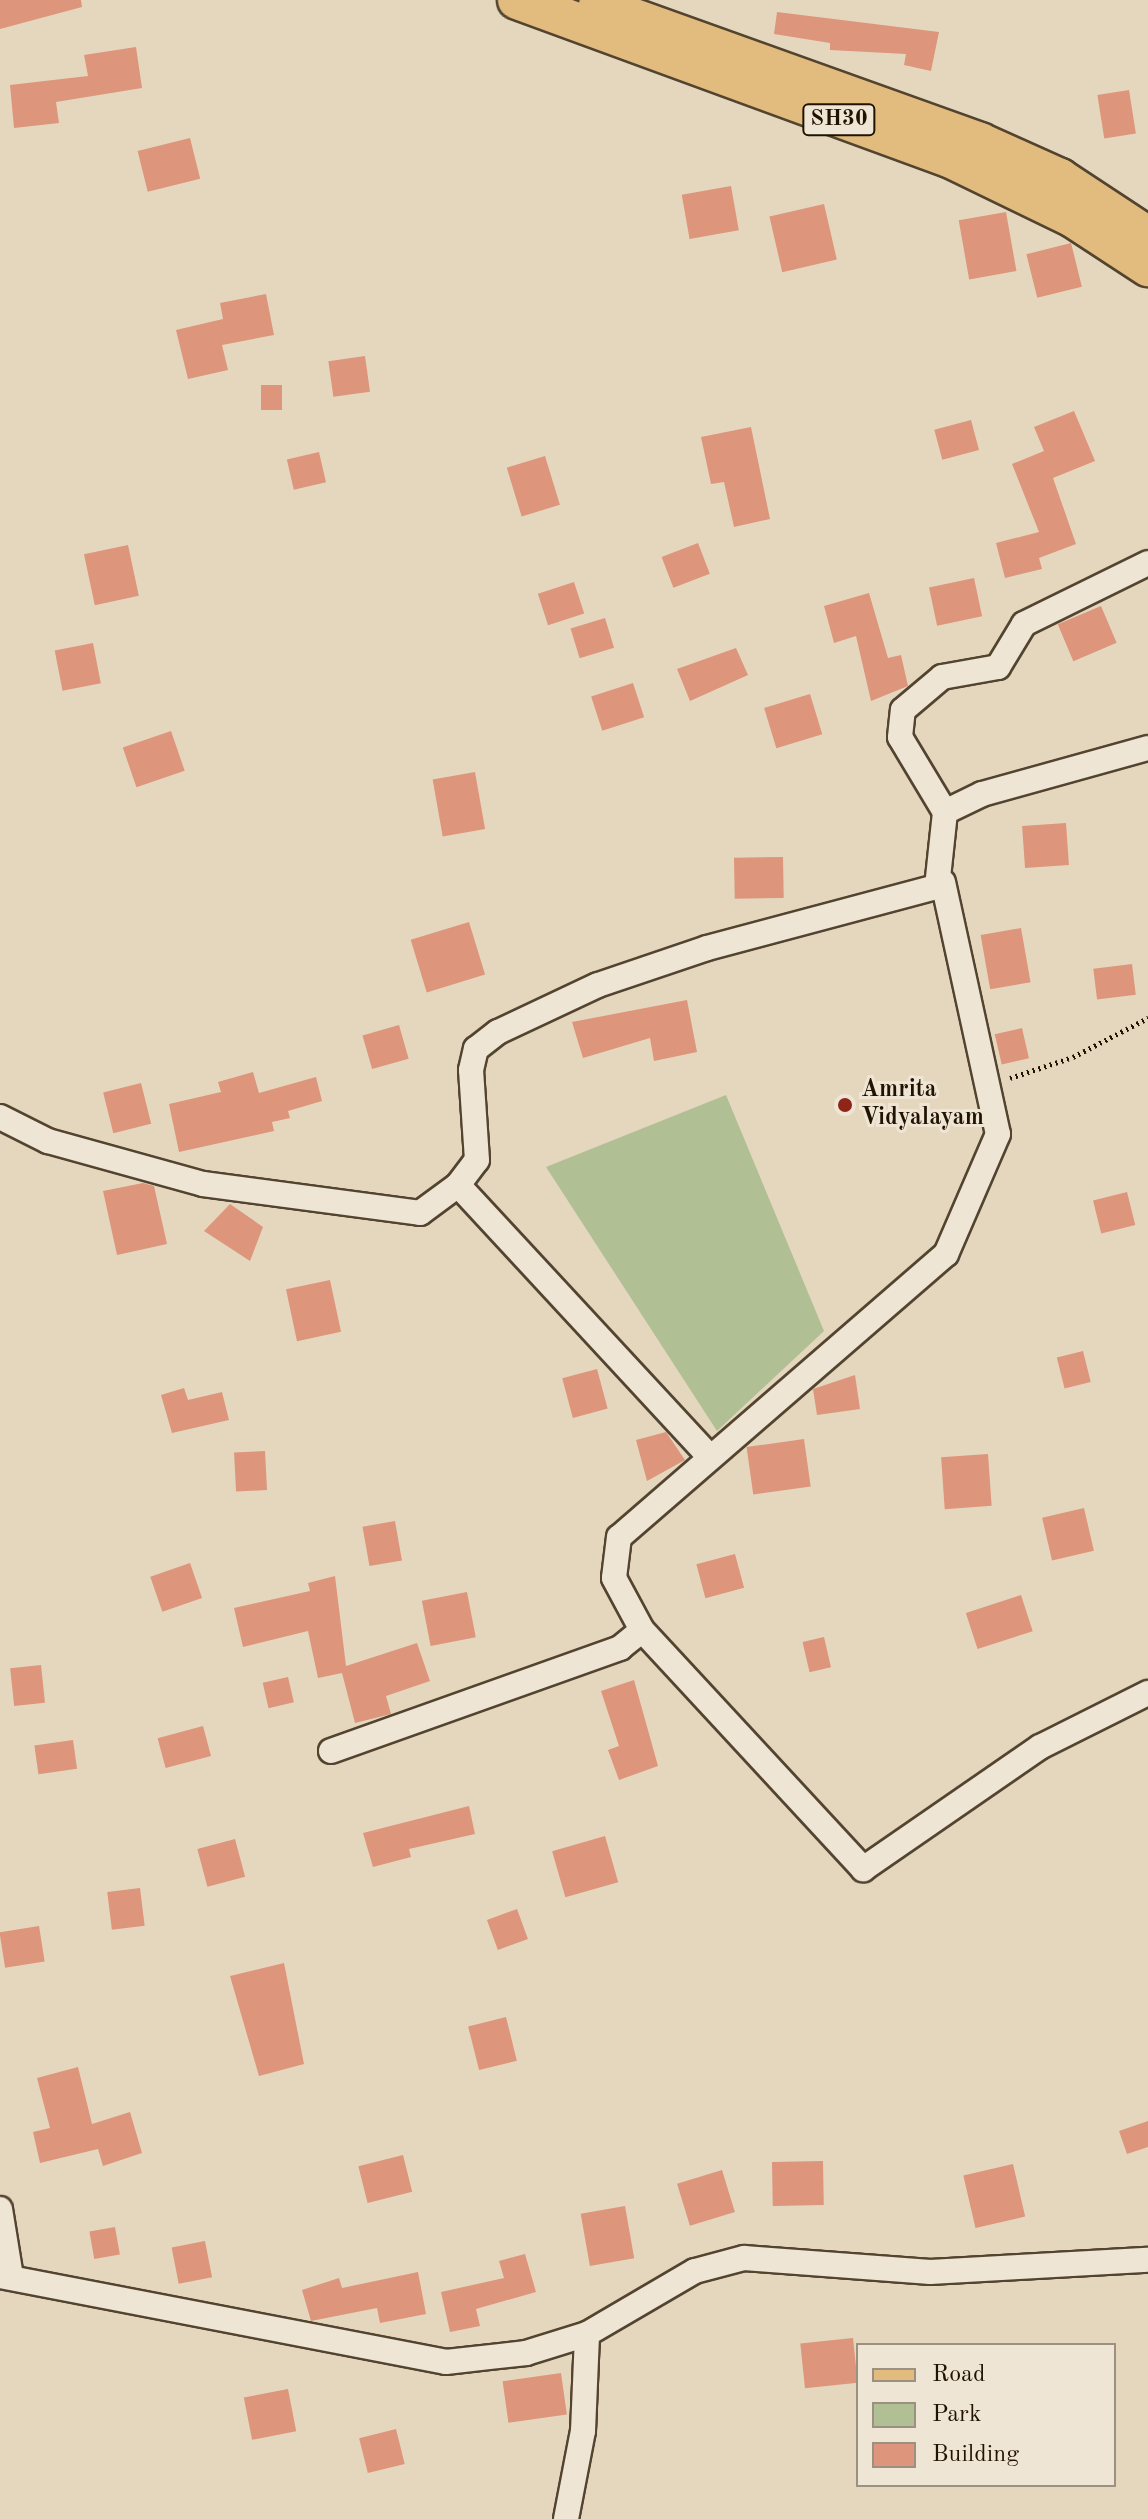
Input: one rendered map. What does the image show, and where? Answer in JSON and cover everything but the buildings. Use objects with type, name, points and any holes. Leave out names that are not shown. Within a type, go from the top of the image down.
[{"type":"main road","name":"SH30","points":[[517,0],[949,158],[1073,218],[1148,267]]},
{"type":"main road","points":[[585,0],[980,142],[1060,178],[1148,236]]},
{"type":"street","points":[[1148,563],[1024,624],[998,667],[942,677],[903,710],[900,737],[945,812],[943,882],[991,1085],[998,1134],[946,1254],[619,1537],[614,1578],[642,1630],[863,1869],[1040,1747],[1148,1693]]},
{"type":"street","points":[[945,812],[982,794],[1148,748]]},
{"type":"street","points":[[0,1117],[48,1141],[119,1161],[325,1204],[420,1213],[458,1185],[477,1160],[476,1049],[498,1032],[598,985],[693,952],[943,882]]},
{"type":"street","points":[[458,1185],[710,1457]]},
{"type":"street","points":[[331,1751],[620,1648],[642,1630]]},
{"type":"street","points":[[0,2209],[6,2277],[446,2362],[526,2353],[587,2334],[695,2271],[744,2258],[930,2272],[1148,2260]]},
{"type":"street","points":[[566,2519],[583,2431],[587,2334]]},
{"type":"path","points":[[991,1085],[1073,1057],[1148,1018]]},
{"type":"green space","points":[[726,1095],[824,1331],[717,1431],[546,1167]]},
{"type":"place","name":"Amrita Vidyalayam","points":[[845,1105]]}]
